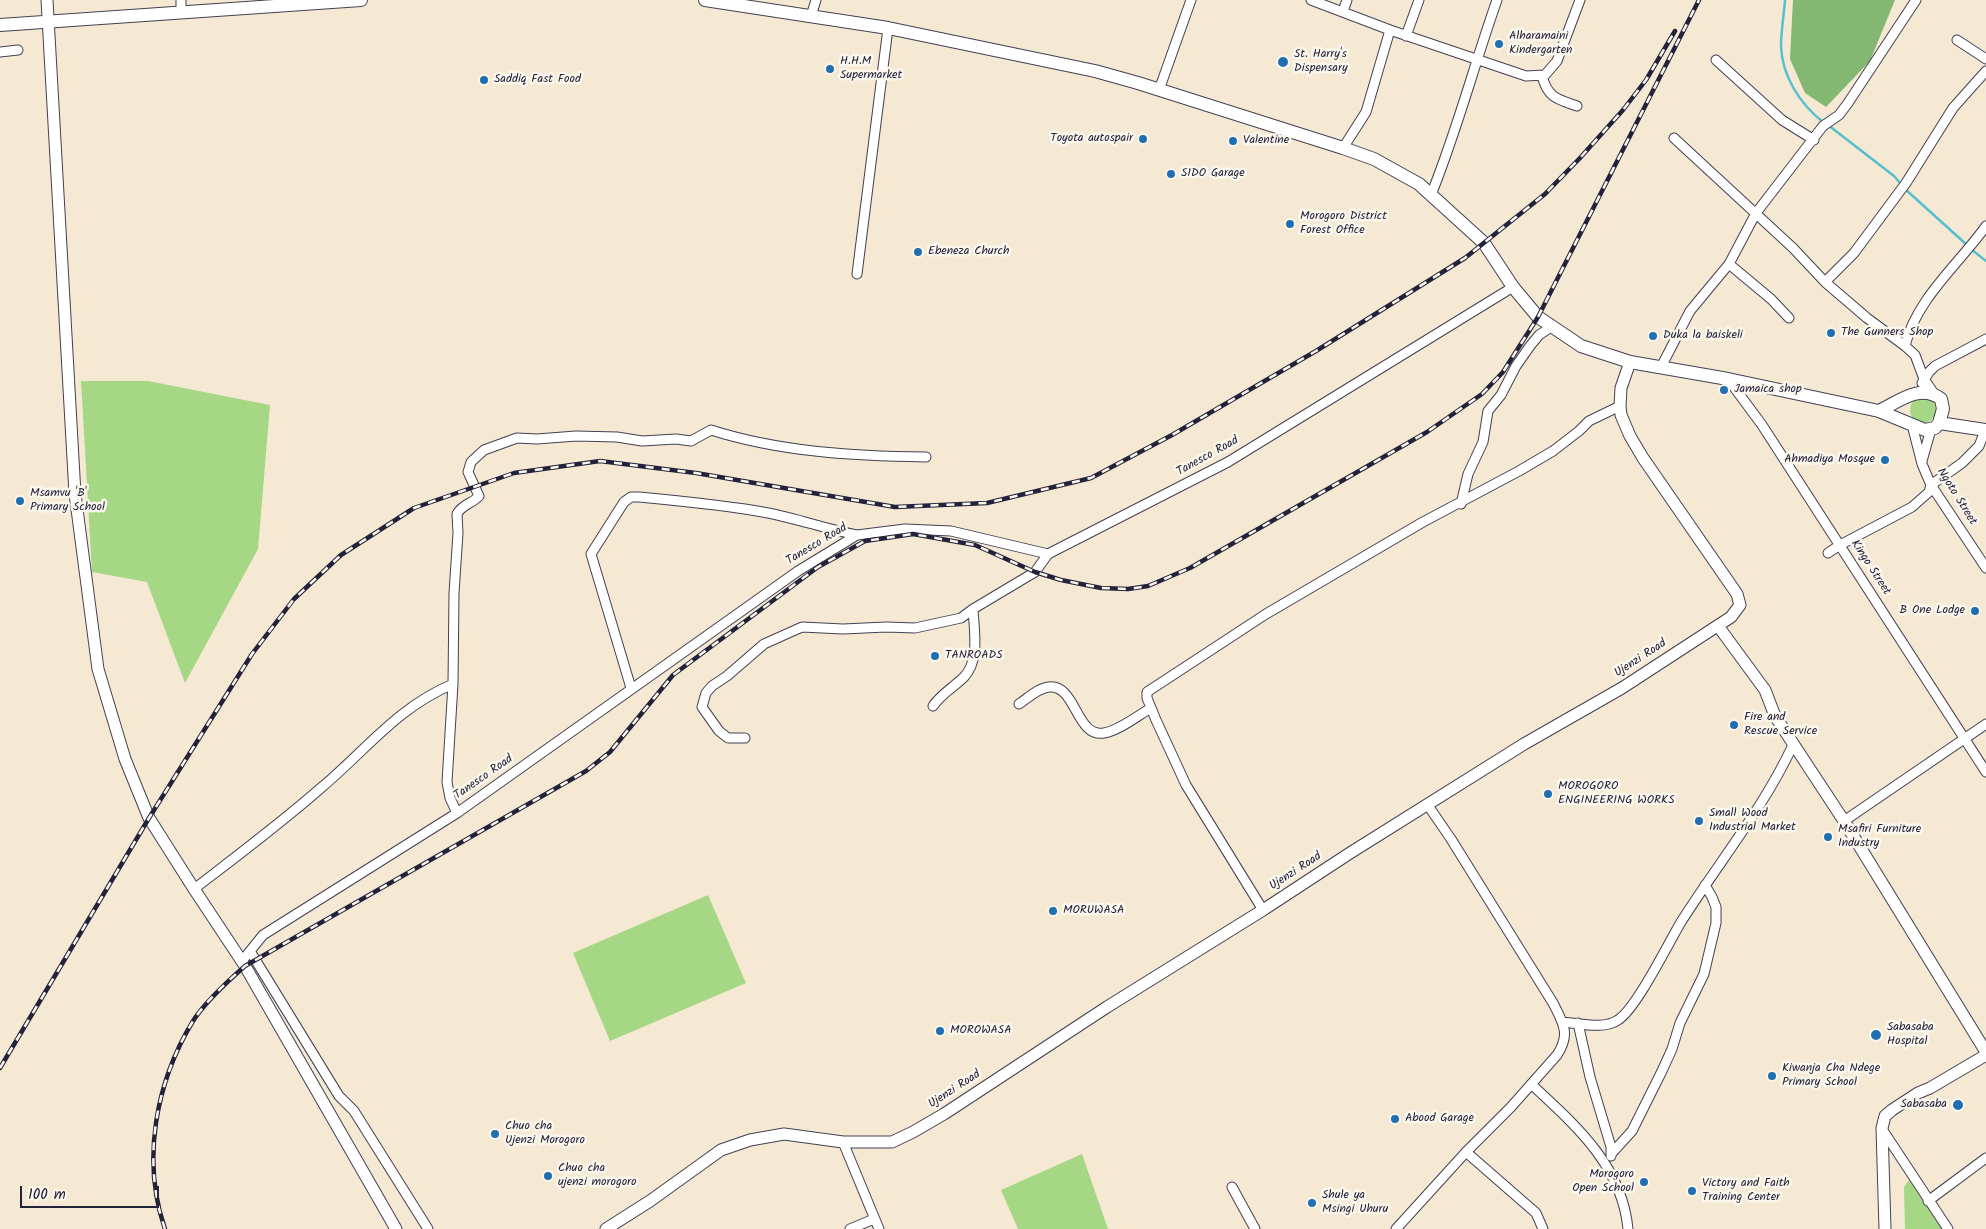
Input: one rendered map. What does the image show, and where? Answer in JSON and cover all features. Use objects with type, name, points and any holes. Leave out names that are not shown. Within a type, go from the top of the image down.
[{"type":"main road","points":[[0,25],[181,6],[361,0]]},
{"type":"main road","points":[[705,0],[888,28],[1042,59],[1112,76],[1343,148],[1381,162],[1419,184],[1484,243],[1513,287],[1538,318],[1581,346],[1630,362],[1728,379],[1879,411],[1922,429],[1935,426],[1985,430]]},
{"type":"main road","points":[[1879,411],[1914,394],[1926,392],[1938,397],[1946,409],[1967,429]]},
{"type":"main road","points":[[1910,424],[1906,409],[1914,394]]},
{"type":"main road","points":[[1935,426],[1943,409],[1938,397]]},
{"type":"street","points":[[48,0],[75,494],[95,658],[125,760],[149,818],[242,961],[396,1229]]},
{"type":"street","points":[[811,16],[816,0]]},
{"type":"street","points":[[1159,90],[1191,0]]},
{"type":"street","points":[[1311,0],[1406,36],[1526,76],[1542,76],[1551,70],[1557,61],[1580,0]]},
{"type":"street","points":[[1343,11],[1347,0]]},
{"type":"street","points":[[1406,36],[1419,0]]},
{"type":"street","points":[[1431,195],[1447,156],[1476,60],[1497,0]]},
{"type":"street","points":[[1661,367],[1690,311],[1728,264],[1756,213],[1823,126],[1838,115],[1916,0]]},
{"type":"street","points":[[857,274],[888,28]]},
{"type":"street","points":[[1343,148],[1366,112],[1390,30]]},
{"type":"street","points":[[1957,40],[1986,59]]},
{"type":"street","points":[[0,52],[18,50]]},
{"type":"street","points":[[1716,60],[1782,120],[1814,140]]},
{"type":"street","points":[[1825,282],[1854,253],[1903,186],[1954,108],[1986,71]]},
{"type":"street","points":[[1542,76],[1546,90],[1559,100],[1577,106]]},
{"type":"street","points":[[1674,138],[1793,248],[1825,282],[1915,355],[1924,379],[1938,397]]},
{"type":"street","points":[[1905,346],[1920,311],[1984,229]]},
{"type":"street","points":[[1728,264],[1771,299],[1789,318]]},
{"type":"street","name":"Tanesco Road","points":[[242,961],[263,935],[457,813],[798,571],[857,536],[905,529],[951,532],[1048,554],[1228,462],[1513,287]]},
{"type":"street","points":[[1461,504],[1468,474],[1484,442],[1488,410],[1501,395],[1526,350],[1539,335],[1551,327]]},
{"type":"street","points":[[1914,394],[1934,366],[1986,340]]},
{"type":"street","name":"Ujenzi Road","points":[[606,1229],[650,1201],[721,1150],[750,1140],[784,1134],[843,1142],[892,1142],[913,1132],[944,1114],[1107,1007],[1263,910],[1427,804],[1524,744],[1622,688],[1731,617],[1740,606],[1737,594],[1643,458],[1630,436],[1621,415],[1621,388],[1630,362]]},
{"type":"street","name":"Kingo Street","points":[[1728,379],[1762,425],[1986,772]]},
{"type":"street","points":[[1263,910],[1186,785],[1151,708],[1147,692],[1266,614],[1447,509],[1461,504],[1553,451],[1589,421],[1620,406]]},
{"type":"street","name":"Ngoto Street","points":[[1910,424],[1922,464],[1932,485],[1986,568]]},
{"type":"street","points":[[1922,464],[1935,426]]},
{"type":"street","points":[[457,813],[450,798],[447,782],[453,684],[457,514],[463,506],[479,496],[468,472],[469,465],[484,450],[490,446],[517,438],[576,436],[617,437],[642,441],[676,439],[691,441],[711,430],[780,448],[872,456],[926,457]]},
{"type":"street","points":[[1828,554],[1840,545],[1912,506],[1929,492],[1932,485],[1962,463],[1979,446],[1985,430]]},
{"type":"street","points":[[631,688],[591,554],[624,502],[639,496],[743,509],[782,516],[857,536]]},
{"type":"street","points":[[745,738],[728,738],[719,731],[702,707],[706,693],[712,686],[727,676],[764,644],[802,627],[843,630],[886,627],[915,628],[961,618],[1035,572],[1048,554]]},
{"type":"street","points":[[933,706],[939,697],[966,675],[974,662],[973,609]]},
{"type":"street","points":[[1718,626],[1765,690],[1775,716],[1844,821],[1986,1054],[1930,1088],[1918,1093],[1886,1116],[1882,1128],[1884,1229]]},
{"type":"street","points":[[194,889],[324,786],[405,710],[431,693],[453,684]]},
{"type":"street","points":[[1019,704],[1042,688],[1056,687],[1066,694],[1082,721],[1094,732],[1103,734],[1151,708]]},
{"type":"street","points":[[1844,821],[1986,724]]},
{"type":"street","points":[[1562,1022],[1609,1025],[1626,1014],[1705,886],[1743,833],[1782,768],[1793,745]]},
{"type":"street","points":[[1396,1229],[1531,1084],[1563,1047],[1565,1037],[1562,1022],[1427,804]]},
{"type":"street","points":[[1611,1154],[1632,1131],[1661,1073],[1680,1023],[1704,974],[1716,923],[1716,907],[1712,896],[1705,886]]},
{"type":"street","points":[[250,952],[339,1096],[354,1111],[428,1229]]},
{"type":"street","points":[[1578,1023],[1590,1077],[1611,1147],[1611,1171]]},
{"type":"street","points":[[1531,1084],[1588,1139],[1611,1171],[1624,1206],[1628,1229]]},
{"type":"street","points":[[1882,1128],[1948,1229]]},
{"type":"street","points":[[843,1142],[879,1229]]},
{"type":"street","points":[[1466,1152],[1536,1213],[1542,1229]]},
{"type":"street","points":[[1928,1201],[1986,1158]]},
{"type":"street","points":[[1232,1187],[1255,1229]]},
{"type":"street","points":[[850,1229],[874,1218]]},
{"type":"green space","points":[[1793,0],[1895,0],[1870,61],[1826,107],[1805,93],[1790,59]]},
{"type":"green space","points":[[81,381],[148,381],[270,405],[258,549],[185,683],[147,582],[92,572]]},
{"type":"green space","points":[[1923,397],[1932,401],[1936,410],[1932,419],[1923,423],[1914,419],[1910,410],[1914,401]]},
{"type":"green space","points":[[708,895],[746,983],[610,1041],[573,953]]},
{"type":"green space","points":[[1082,1154],[1108,1229],[1018,1229],[1001,1190]]},
{"type":"green space","points":[[1909,1180],[1942,1229],[1905,1229],[1904,1187]]},
{"type":"waterway","points":[[1785,0],[1781,35],[1782,57],[1785,68],[1800,98],[1823,122]]},
{"type":"waterway","points":[[1828,125],[1894,176],[1901,184]]},
{"type":"waterway","points":[[1905,189],[1967,245]]},
{"type":"waterway","points":[[1971,249],[1986,261]]},
{"type":"railway","points":[[165,1229],[158,1203],[154,1176],[156,1122],[162,1095],[180,1045],[193,1021],[217,992],[245,966],[586,771],[610,752],[673,675],[818,567],[865,541],[913,534],[975,545],[1035,572],[1061,580],[1101,588],[1128,589],[1148,586],[1190,568],[1427,432],[1482,394],[1503,372],[1538,317],[1699,0]]},
{"type":"railway","points":[[0,1068],[149,818],[252,654],[294,599],[341,555],[414,508],[514,473],[600,461],[696,473],[895,507],[987,503],[1091,478],[1172,435],[1316,351],[1465,258],[1545,194],[1580,158],[1623,110],[1646,80],[1675,31]]},
{"type":"place","name":"Alharamaini Kindergarten","points":[[1499,44]]},
{"type":"place","name":"St. Harry's Dispensary","points":[[1283,62]]},
{"type":"place","name":"H.H.M Supermarket","points":[[830,69]]},
{"type":"place","name":"Saddiq Fast Food","points":[[484,80]]},
{"type":"place","name":"Toyota autospair","points":[[1143,139]]},
{"type":"place","name":"Valentine","points":[[1233,141]]},
{"type":"place","name":"SIDO Garage","points":[[1171,174]]},
{"type":"place","name":"Morogoro District Forest Office","points":[[1290,224]]},
{"type":"place","name":"Ebeneza Church","points":[[918,252]]},
{"type":"place","name":"The Gunners Shop","points":[[1831,333]]},
{"type":"place","name":"Duka la baiskeli","points":[[1653,336]]},
{"type":"place","name":"Jamaica shop","points":[[1724,390]]},
{"type":"place","name":"Ahmadiya Mosque","points":[[1885,460]]},
{"type":"place","name":"Msamvu 'B' Primary School","points":[[20,501]]},
{"type":"place","name":"B One Lodge","points":[[1975,611]]},
{"type":"place","name":"TANROADS","points":[[935,656]]},
{"type":"place","name":"Fire and Rescue Service","points":[[1734,725]]},
{"type":"place","name":"MOROGORO ENGINEERING WORKS","points":[[1548,794]]},
{"type":"place","name":"Small Wood Industrial Market","points":[[1699,821]]},
{"type":"place","name":"Msafiri Furniture Industry","points":[[1828,837]]},
{"type":"place","name":"MORUWASA","points":[[1053,911]]},
{"type":"place","name":"MOROWASA","points":[[940,1031]]},
{"type":"place","name":"Sabasaba Hospital","points":[[1876,1035]]},
{"type":"place","name":"Kiwanja Cha Ndege Primary School","points":[[1772,1076]]},
{"type":"place","name":"Sabasaba","points":[[1958,1105]]},
{"type":"place","name":"Abood Garage","points":[[1395,1119]]},
{"type":"place","name":"Chuo cha Ujenzi Morogoro","points":[[495,1134]]},
{"type":"place","name":"Chuo cha ujenzi morogoro","points":[[548,1176]]},
{"type":"place","name":"Morogoro Open School","points":[[1644,1182]]},
{"type":"place","name":"Victory and Faith Training Center","points":[[1692,1191]]},
{"type":"place","name":"Shule ya Msingi Uhuru","points":[[1312,1203]]}]
